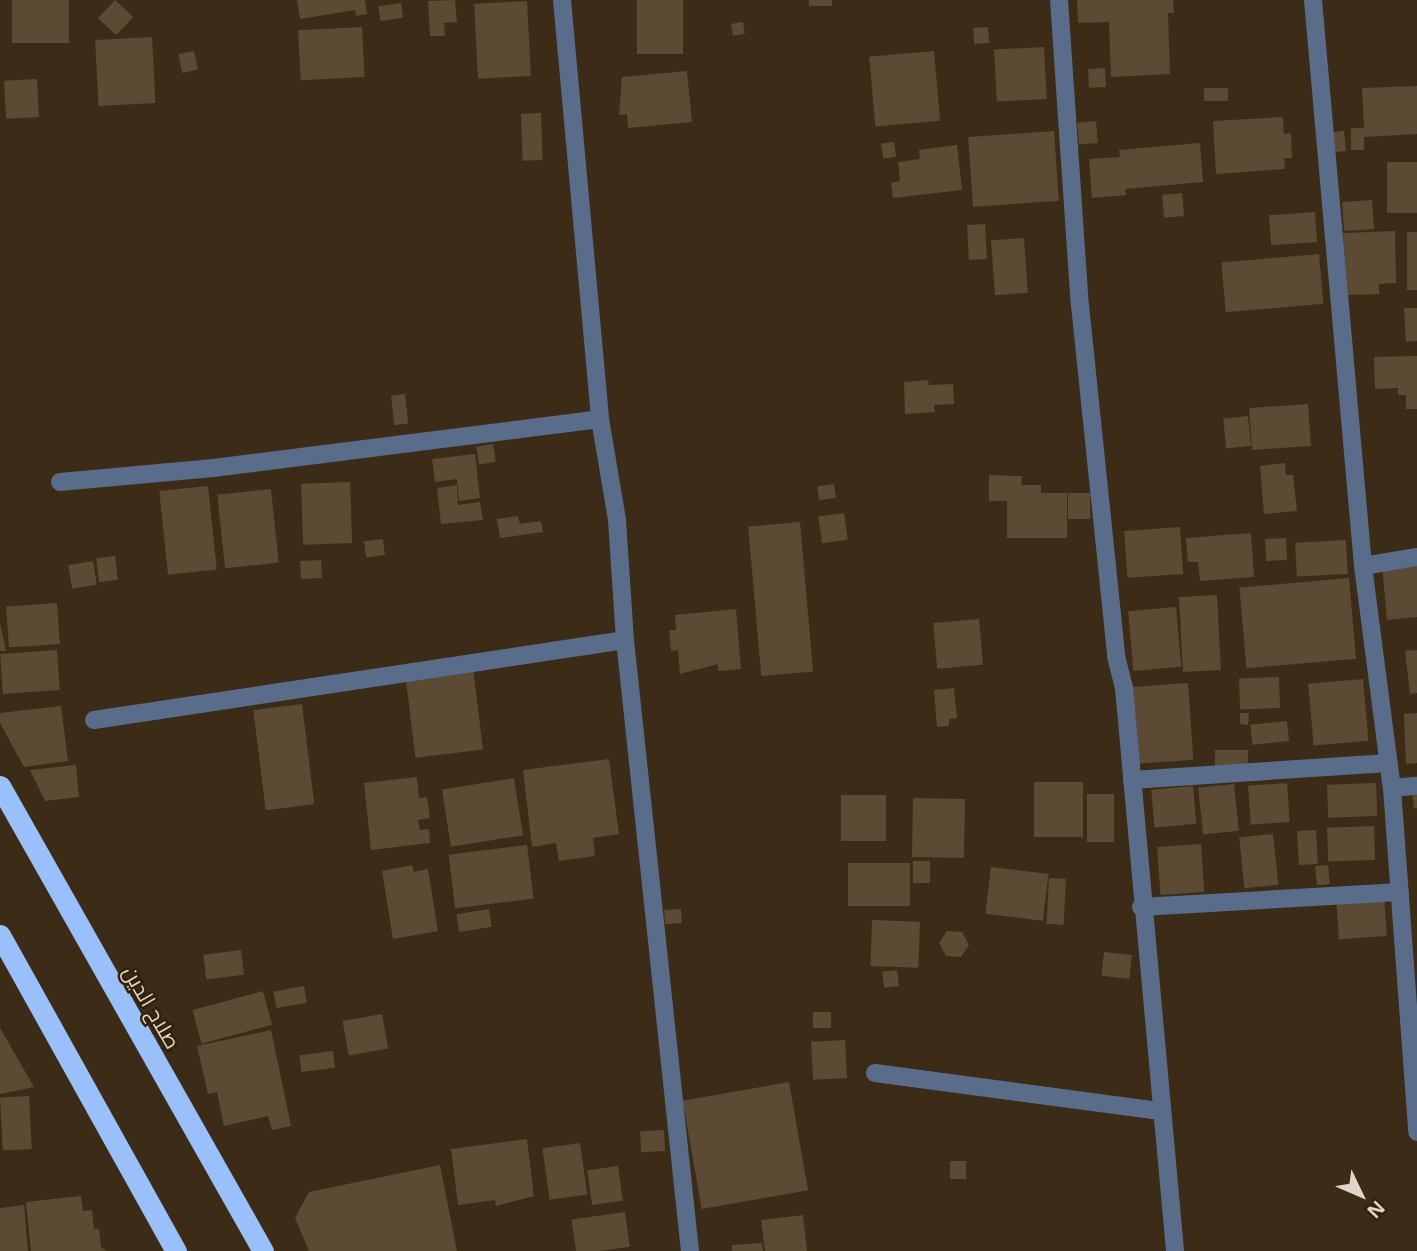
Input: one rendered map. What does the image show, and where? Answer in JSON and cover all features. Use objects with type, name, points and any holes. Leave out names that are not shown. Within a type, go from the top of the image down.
[{"type":"highway","name":"صلاح الدين","points":[[0,786],[263,1251]]},
{"type":"highway","points":[[0,936],[176,1251]]},
{"type":"lane","points":[[562,0],[600,419],[617,520],[625,640],[690,1251]]},
{"type":"lane","points":[[1059,0],[1082,318],[1132,780],[1141,907],[1175,1251]]},
{"type":"lane","points":[[1313,0],[1363,566],[1392,788],[1417,1132]]},
{"type":"lane","points":[[60,482],[213,468],[600,419]]},
{"type":"lane","points":[[1363,566],[1417,557]]},
{"type":"lane","points":[[94,720],[625,640]]},
{"type":"lane","points":[[1132,780],[1388,763]]},
{"type":"lane","points":[[1392,788],[1417,786]]},
{"type":"lane","points":[[1141,907],[1400,892]]},
{"type":"lane","points":[[875,1073],[1160,1111]]},
{"type":"building","points":[[12,0],[69,0],[69,43],[12,43]]},
{"type":"building","points":[[115,0],[133,17],[116,35],[98,18]]},
{"type":"building","points":[[297,0],[365,0],[367,14],[356,16],[355,10],[300,19]]},
{"type":"building","points":[[455,0],[457,22],[444,23],[445,36],[430,36],[428,1]]},
{"type":"building","points":[[637,0],[683,0],[683,54],[637,54]]},
{"type":"building","points":[[809,0],[832,0],[832,6],[809,6]]},
{"type":"building","points":[[1077,0],[1173,0],[1174,13],[1168,13],[1170,74],[1111,77],[1109,22],[1078,23]]},
{"type":"building","points":[[527,1],[531,76],[478,79],[474,4]]},
{"type":"building","points":[[401,3],[403,18],[380,21],[378,6]]},
{"type":"building","points":[[743,22],[745,34],[733,36],[731,24]]},
{"type":"building","points":[[362,27],[365,77],[301,80],[298,30]]},
{"type":"building","points":[[988,27],[989,43],[974,44],[973,28]]},
{"type":"building","points":[[152,37],[155,103],[99,106],[95,40]]},
{"type":"building","points":[[1044,47],[1047,99],[997,102],[994,50]]},
{"type":"building","points":[[194,51],[198,70],[182,73],[178,54]]},
{"type":"building","points":[[934,51],[940,121],[875,126],[869,57]]},
{"type":"building","points":[[1105,68],[1106,87],[1089,88],[1088,69]]},
{"type":"building","points":[[687,71],[692,122],[628,128],[627,114],[619,115],[622,77]]},
{"type":"building","points":[[37,79],[39,117],[6,119],[4,81]]},
{"type":"building","points":[[1417,86],[1417,134],[1364,137],[1364,150],[1351,150],[1351,128],[1364,128],[1362,88]]},
{"type":"building","points":[[1204,88],[1228,88],[1228,101],[1204,101]]},
{"type":"building","points":[[541,113],[543,160],[523,161],[521,114]]},
{"type":"building","points":[[1283,117],[1284,134],[1291,133],[1292,158],[1284,158],[1285,169],[1216,174],[1213,121]]},
{"type":"building","points":[[1096,121],[1098,143],[1079,145],[1077,123]]},
{"type":"building","points":[[1054,131],[1059,201],[973,207],[968,137]]},
{"type":"building","points":[[1344,131],[1346,151],[1334,152],[1332,132]]},
{"type":"building","points":[[894,142],[896,157],[883,159],[881,144]]},
{"type":"building","points":[[1200,143],[1203,182],[1125,189],[1126,195],[1092,198],[1089,159],[1120,157],[1119,150]]},
{"type":"building","points":[[957,145],[962,190],[893,198],[891,183],[900,181],[898,162],[920,159],[919,150]]},
{"type":"building","points":[[1387,162],[1417,162],[1417,213],[1387,213]]},
{"type":"building","points":[[1182,193],[1184,216],[1164,218],[1162,195]]},
{"type":"building","points":[[1372,200],[1374,229],[1344,231],[1342,202]]},
{"type":"building","points":[[1315,212],[1317,242],[1271,245],[1269,215]]},
{"type":"building","points":[[985,224],[987,259],[969,260],[967,225]]},
{"type":"building","points":[[1395,231],[1396,283],[1379,284],[1379,294],[1348,295],[1343,233]]},
{"type":"building","points":[[1407,232],[1417,232],[1417,290],[1407,290]]},
{"type":"building","points":[[1024,238],[1028,293],[995,295],[991,240]]},
{"type":"building","points":[[1319,254],[1323,304],[1226,312],[1221,263]]},
{"type":"building","points":[[1404,308],[1417,308],[1417,341],[1406,342]]},
{"type":"building","points":[[1417,356],[1417,409],[1406,409],[1406,395],[1398,395],[1398,388],[1375,389],[1374,357]]},
{"type":"building","points":[[928,380],[929,385],[953,384],[954,404],[934,405],[935,412],[905,414],[904,382]]},
{"type":"building","points":[[405,394],[408,424],[394,425],[391,395]]},
{"type":"building","points":[[1308,404],[1311,446],[1252,450],[1249,408]]},
{"type":"building","points":[[1248,416],[1251,446],[1226,448],[1223,419]]},
{"type":"building","points":[[493,444],[496,462],[479,464],[476,447]]},
{"type":"building","points":[[475,454],[480,498],[459,501],[457,479],[435,482],[432,459]]},
{"type":"building","points":[[1285,463],[1286,475],[1293,475],[1297,511],[1264,514],[1260,466]]},
{"type":"building","points":[[989,475],[1022,476],[1021,485],[1041,485],[1041,493],[1067,493],[1067,538],[1007,538],[1007,501],[989,501]]},
{"type":"building","points":[[350,482],[352,543],[303,545],[301,484]]},
{"type":"building","points":[[834,484],[836,498],[819,500],[817,486]]},
{"type":"building","points":[[457,485],[458,505],[480,502],[483,520],[441,524],[437,488]]},
{"type":"building","points":[[208,486],[217,570],[168,575],[159,491]]},
{"type":"building","points":[[271,489],[279,563],[225,568],[217,495]]},
{"type":"building","points":[[1068,493],[1090,493],[1090,519],[1068,519]]},
{"type":"building","points":[[844,513],[848,540],[822,543],[818,517]]},
{"type":"building","points":[[518,516],[520,524],[541,521],[543,532],[500,538],[497,519]]},
{"type":"building","points":[[800,522],[813,671],[761,676],[748,527]]},
{"type":"building","points":[[1180,527],[1183,574],[1127,578],[1124,531]]},
{"type":"building","points":[[1251,533],[1254,577],[1200,581],[1198,562],[1188,562],[1186,538]]},
{"type":"building","points":[[1286,538],[1287,560],[1266,561],[1265,539]]},
{"type":"building","points":[[383,539],[385,555],[366,557],[364,541]]},
{"type":"building","points":[[1346,540],[1348,574],[1297,577],[1295,543]]},
{"type":"building","points":[[115,556],[118,580],[99,582],[96,558]]},
{"type":"building","points":[[321,560],[322,578],[301,579],[300,561]]},
{"type":"building","points":[[93,561],[97,585],[72,589],[68,565]]},
{"type":"building","points":[[1417,562],[1417,617],[1387,620],[1382,565]]},
{"type":"building","points":[[1349,578],[1356,659],[1246,668],[1239,588]]},
{"type":"building","points":[[1217,595],[1221,670],[1183,672],[1179,597]]},
{"type":"building","points":[[57,603],[60,644],[9,647],[6,607]]},
{"type":"building","points":[[1176,607],[1181,667],[1133,671],[1128,611]]},
{"type":"building","points":[[736,609],[741,669],[718,671],[718,664],[680,674],[678,650],[671,651],[669,630],[676,630],[675,615]]},
{"type":"building","points":[[979,619],[983,665],[937,669],[933,623]]},
{"type":"building","points":[[0,623],[6,651],[0,651]]},
{"type":"building","points":[[57,650],[60,690],[3,694],[0,654]]},
{"type":"building","points":[[1417,650],[1417,693],[1410,694],[1405,651]]},
{"type":"building","points":[[473,668],[483,749],[416,758],[406,676]]},
{"type":"building","points":[[1279,677],[1280,708],[1240,709],[1239,678]]},
{"type":"building","points":[[1363,679],[1368,741],[1314,746],[1308,684]]},
{"type":"building","points":[[1188,683],[1193,760],[1138,764],[1132,687]]},
{"type":"building","points":[[954,688],[957,718],[949,719],[949,726],[937,727],[934,690]]},
{"type":"building","points":[[302,704],[314,804],[266,810],[253,710]]},
{"type":"building","points":[[61,706],[68,761],[24,767],[0,723],[0,713]]},
{"type":"building","points":[[1240,713],[1249,713],[1248,725],[1240,724]]},
{"type":"building","points":[[1417,713],[1417,763],[1406,764],[1404,714]]},
{"type":"building","points":[[1287,721],[1289,741],[1252,745],[1250,725]]},
{"type":"building","points":[[1215,750],[1248,750],[1248,768],[1215,768]]},
{"type":"building","points":[[609,759],[619,834],[593,838],[595,856],[559,861],[556,843],[532,847],[523,770]]},
{"type":"building","points":[[76,765],[79,797],[45,801],[30,770]]},
{"type":"building","points":[[417,777],[419,798],[427,797],[430,818],[418,820],[420,830],[429,829],[430,843],[371,850],[364,783]]},
{"type":"building","points":[[514,778],[523,835],[451,847],[442,789]]},
{"type":"building","points":[[1034,782],[1083,782],[1083,837],[1034,837]]},
{"type":"building","points":[[1287,783],[1290,822],[1251,825],[1248,786]]},
{"type":"building","points":[[1376,783],[1377,816],[1328,818],[1327,785]]},
{"type":"building","points":[[1234,784],[1239,831],[1203,835],[1198,788]]},
{"type":"building","points":[[1193,786],[1196,824],[1154,828],[1151,790]]},
{"type":"building","points":[[1412,790],[1417,790],[1417,808],[1414,809]]},
{"type":"building","points":[[1087,794],[1114,794],[1114,842],[1087,842]]},
{"type":"building","points":[[841,795],[886,795],[886,841],[841,841]]},
{"type":"building","points":[[913,798],[965,799],[964,858],[912,857]]},
{"type":"building","points":[[1374,826],[1375,860],[1328,862],[1327,828]]},
{"type":"building","points":[[1316,830],[1318,864],[1299,865],[1297,831]]},
{"type":"building","points":[[1273,834],[1278,885],[1245,888],[1239,838]]},
{"type":"building","points":[[1201,844],[1204,892],[1160,895],[1157,847]]},
{"type":"building","points":[[527,845],[534,899],[455,908],[449,855]]},
{"type":"building","points":[[913,861],[930,861],[930,883],[913,883]]},
{"type":"building","points":[[848,863],[910,863],[910,906],[848,906]]},
{"type":"building","points":[[412,865],[414,872],[428,869],[438,931],[393,939],[382,871]]},
{"type":"building","points":[[1328,865],[1330,884],[1317,885],[1315,866]]},
{"type":"building","points":[[991,867],[1049,874],[1043,921],[985,914]]},
{"type":"building","points":[[1049,878],[1066,879],[1064,925],[1047,924]]},
{"type":"building","points":[[1384,896],[1387,936],[1339,939],[1336,899]]},
{"type":"building","points":[[489,909],[492,927],[459,932],[456,914]]},
{"type":"building","points":[[681,909],[682,923],[665,924],[664,910]]},
{"type":"building","points":[[872,920],[920,922],[918,968],[870,966]]},
{"type":"building","points":[[947,931],[962,932],[969,945],[961,957],[946,956],[939,943]]},
{"type":"building","points":[[241,950],[244,975],[206,979],[203,955]]},
{"type":"building","points":[[1104,952],[1132,955],[1129,979],[1101,976]]},
{"type":"building","points":[[897,970],[899,986],[884,988],[882,972]]},
{"type":"building","points":[[304,986],[307,1003],[276,1008],[273,991]]},
{"type":"building","points":[[263,991],[272,1025],[202,1044],[192,1010]]},
{"type":"building","points":[[813,1012],[831,1012],[831,1028],[813,1028]]},
{"type":"building","points":[[382,1014],[388,1048],[349,1055],[343,1021]]},
{"type":"building","points":[[0,1028],[34,1087],[0,1094]]},
{"type":"building","points":[[271,1030],[291,1126],[272,1130],[268,1116],[224,1126],[217,1092],[208,1094],[197,1046]]},
{"type":"building","points":[[845,1040],[847,1078],[813,1080],[811,1042]]},
{"type":"building","points":[[333,1051],[335,1068],[301,1072],[299,1055]]},
{"type":"building","points":[[789,1082],[808,1190],[702,1209],[683,1101]]},
{"type":"building","points":[[29,1096],[32,1149],[3,1150],[0,1098]]},
{"type":"building","points":[[664,1130],[665,1151],[641,1152],[640,1131]]},
{"type":"building","points":[[527,1139],[534,1196],[496,1206],[495,1200],[458,1205],[451,1149]]},
{"type":"building","points":[[580,1143],[587,1194],[550,1200],[542,1148]]},
{"type":"building","points":[[950,1161],[966,1161],[966,1179],[950,1179]]},
{"type":"building","points":[[440,1165],[457,1251],[309,1251],[295,1218],[309,1192]]},
{"type":"building","points":[[618,1166],[623,1201],[592,1205],[587,1170]]},
{"type":"building","points":[[81,1196],[83,1211],[92,1210],[94,1229],[99,1229],[101,1247],[107,1251],[31,1251],[26,1202]]},
{"type":"building","points":[[24,1205],[28,1251],[0,1251],[0,1208]]},
{"type":"building","points":[[625,1212],[630,1247],[576,1251],[572,1220]]},
{"type":"building","points":[[803,1215],[807,1251],[765,1251],[761,1220]]},
{"type":"building","points":[[762,1243],[763,1251],[732,1251],[732,1245]]}]
